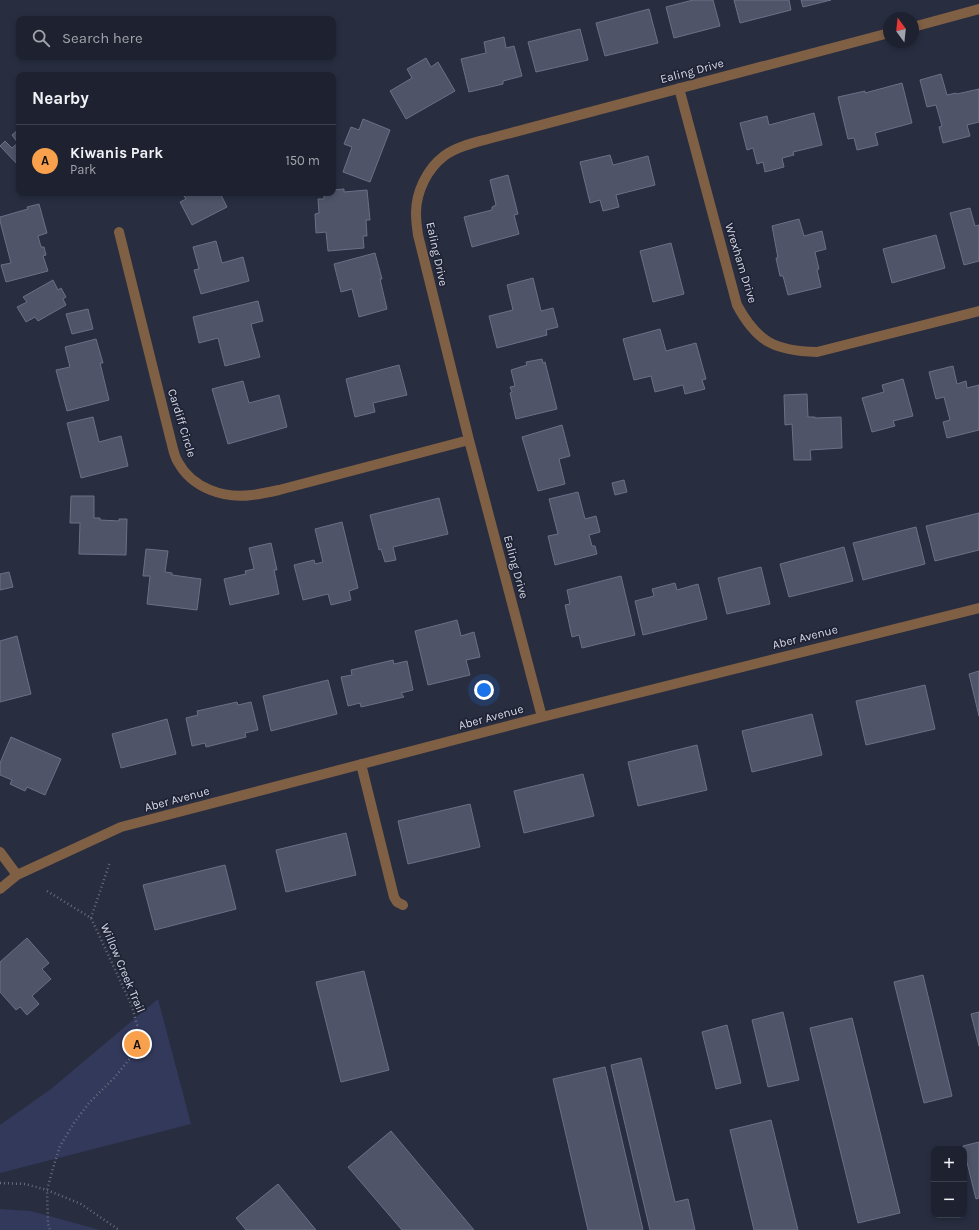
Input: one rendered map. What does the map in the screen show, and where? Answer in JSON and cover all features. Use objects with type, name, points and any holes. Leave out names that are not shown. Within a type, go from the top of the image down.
[{"type":"street","points":[[919,25],[979,10]]},
{"type":"street","name":"Ealing Drive","points":[[542,717],[469,440],[418,235],[416,214],[418,198],[423,183],[434,166],[445,156],[462,147],[883,35]]},
{"type":"street","name":"Wrexham Drive","points":[[679,88],[737,305],[755,333],[781,348],[796,352],[817,352],[979,311]]},
{"type":"street","name":"Cardiff Circle","points":[[119,232],[177,461],[189,477],[204,488],[226,495],[251,495],[279,490],[469,440]]},
{"type":"street","name":"Aber Avenue","points":[[0,889],[17,874],[121,827],[542,717],[979,608]]},
{"type":"street","points":[[361,764],[394,897],[397,902],[403,905]]},
{"type":"street","points":[[0,852],[17,874]]},
{"type":"path","name":"Willow Creek Trail","points":[[92,918],[110,862]]},
{"type":"path","name":"Willow Creek Trail","points":[[47,891],[92,918],[132,1006],[137,1025],[137,1038],[131,1057],[115,1077],[89,1103],[74,1123],[60,1146],[47,1190],[48,1224],[50,1230]]},
{"type":"path","points":[[0,1183],[25,1184],[47,1190],[81,1204],[119,1230]]},
{"type":"shaded area","points":[[158,999],[191,1124],[0,1173],[0,1125],[51,1089]]},
{"type":"shaded area","points":[[0,1209],[31,1211],[100,1230],[0,1230]]},
{"type":"building","points":[[693,0],[713,0],[720,26],[674,38],[666,7]]},
{"type":"building","points":[[734,0],[789,0],[791,10],[740,23]]},
{"type":"building","points":[[801,0],[831,0],[803,7]]},
{"type":"building","points":[[649,9],[658,43],[605,56],[596,23]]},
{"type":"building","points":[[580,29],[588,60],[536,72],[528,42]]},
{"type":"building","points":[[504,37],[506,48],[514,46],[522,76],[503,81],[503,84],[469,92],[461,59],[486,53],[484,42]]},
{"type":"building","points":[[426,58],[431,67],[438,62],[455,91],[406,119],[390,91],[412,78],[407,69]]},
{"type":"building","points":[[941,74],[947,95],[979,89],[979,122],[967,125],[970,136],[943,143],[939,127],[942,126],[936,105],[927,107],[920,80]]},
{"type":"building","points":[[902,83],[912,123],[875,133],[878,145],[857,150],[854,138],[848,139],[838,97],[865,91],[865,93]]},
{"type":"building","points":[[814,113],[822,145],[793,152],[794,155],[782,158],[784,167],[765,172],[763,162],[757,164],[753,148],[747,150],[740,123],[767,116],[769,125]]},
{"type":"building","points":[[363,119],[390,130],[370,182],[343,172],[352,147],[344,144],[351,127],[359,130]]},
{"type":"building","points":[[16,132],[16,140],[12,135]]},
{"type":"building","points":[[5,141],[12,148],[16,145],[16,163],[0,146]]},
{"type":"building","points":[[610,155],[613,165],[648,156],[655,185],[616,195],[619,207],[603,211],[600,200],[590,203],[580,162]]},
{"type":"building","points":[[508,175],[518,214],[514,215],[519,234],[472,247],[464,217],[492,210],[492,207],[496,205],[490,180]]},
{"type":"building","points":[[344,189],[344,192],[367,190],[370,220],[366,220],[367,236],[363,236],[364,248],[328,251],[326,232],[316,233],[315,214],[319,213],[318,199],[324,199],[324,196],[336,196],[336,190]]},
{"type":"building","points":[[184,196],[222,196],[227,207],[192,225],[180,202],[186,199]]},
{"type":"building","points":[[39,204],[47,233],[38,236],[41,247],[44,247],[46,255],[43,256],[48,271],[6,282],[1,265],[11,263],[0,217],[28,209],[27,207]]},
{"type":"building","points":[[970,208],[975,226],[979,225],[979,261],[964,265],[950,213]]},
{"type":"building","points":[[799,219],[804,236],[822,231],[826,249],[815,252],[821,287],[788,295],[783,276],[780,276],[772,226]]},
{"type":"building","points":[[936,235],[945,268],[892,283],[883,249]]},
{"type":"building","points":[[216,241],[222,263],[243,257],[249,281],[201,294],[194,270],[199,269],[193,247]]},
{"type":"building","points":[[671,243],[684,294],[653,302],[640,251]]},
{"type":"building","points":[[375,253],[382,279],[380,279],[387,309],[359,317],[352,289],[341,292],[334,264]]},
{"type":"building","points":[[533,278],[541,311],[553,308],[558,327],[546,330],[547,335],[497,348],[489,316],[513,310],[507,285]]},
{"type":"building","points":[[53,280],[58,290],[61,288],[66,297],[63,299],[66,305],[38,321],[35,317],[26,322],[17,307],[27,302],[23,297]]},
{"type":"building","points":[[258,301],[263,321],[251,324],[260,357],[225,366],[218,338],[199,343],[193,317]]},
{"type":"building","points":[[88,309],[93,329],[72,334],[66,314]]},
{"type":"building","points":[[660,329],[666,351],[696,343],[706,379],[702,380],[705,389],[685,394],[683,385],[655,392],[651,376],[634,380],[623,339]]},
{"type":"building","points":[[96,339],[103,363],[100,363],[109,400],[67,411],[56,370],[70,367],[65,347]]},
{"type":"building","points":[[542,359],[543,363],[545,362],[557,409],[516,419],[510,393],[512,392],[510,387],[515,386],[511,370],[527,365],[526,362]]},
{"type":"building","points":[[399,365],[407,395],[373,403],[375,412],[355,417],[346,379]]},
{"type":"building","points":[[953,366],[957,384],[966,381],[967,388],[979,385],[979,430],[947,438],[943,422],[950,420],[944,397],[936,399],[929,372]]},
{"type":"building","points":[[903,379],[913,416],[893,421],[895,426],[872,432],[862,398],[884,392],[882,385]]},
{"type":"building","points":[[243,381],[249,403],[279,395],[287,427],[228,444],[212,389]]},
{"type":"building","points":[[807,394],[808,417],[841,417],[842,448],[810,450],[811,460],[794,460],[792,424],[785,425],[784,395]]},
{"type":"building","points":[[93,417],[99,442],[121,436],[128,466],[81,478],[67,423]]},
{"type":"building","points":[[562,425],[570,456],[559,459],[565,484],[538,491],[522,437]]},
{"type":"building","points":[[624,480],[627,492],[615,495],[612,483]]},
{"type":"building","points":[[578,492],[585,519],[596,516],[600,532],[589,535],[592,546],[595,546],[597,554],[555,565],[548,536],[558,534],[549,499]]},
{"type":"building","points":[[71,496],[94,496],[94,518],[100,518],[100,520],[119,521],[119,519],[127,519],[126,555],[79,554],[80,523],[70,523]]},
{"type":"building","points":[[439,498],[448,534],[393,547],[396,560],[385,562],[381,549],[379,550],[370,515]]},
{"type":"building","points":[[979,513],[979,550],[935,561],[926,526]]},
{"type":"building","points":[[342,522],[358,588],[349,591],[351,600],[331,605],[328,594],[303,600],[294,565],[314,560],[315,564],[323,562],[315,529]]},
{"type":"building","points":[[916,527],[925,564],[863,580],[853,543]]},
{"type":"building","points":[[271,543],[277,570],[274,570],[279,594],[230,605],[224,579],[246,574],[245,571],[254,569],[249,548]]},
{"type":"building","points":[[844,547],[853,581],[789,597],[780,564]]},
{"type":"building","points":[[146,549],[168,551],[165,572],[172,573],[172,575],[201,579],[197,610],[147,604],[150,576],[143,576]]},
{"type":"building","points":[[761,567],[770,604],[727,614],[718,578]]},
{"type":"building","points":[[9,572],[13,587],[0,590],[0,574]]},
{"type":"building","points":[[621,576],[635,635],[582,648],[579,635],[572,637],[565,605],[570,604],[567,590]]},
{"type":"building","points":[[675,583],[677,590],[698,584],[707,619],[643,635],[635,601],[654,596],[652,589]]},
{"type":"building","points":[[457,620],[461,636],[474,632],[480,657],[466,660],[470,675],[428,685],[415,631]]},
{"type":"building","points":[[17,636],[31,694],[0,702],[0,641]]},
{"type":"building","points":[[393,660],[394,664],[407,661],[413,690],[401,693],[404,697],[361,707],[360,703],[348,706],[341,677],[352,675],[351,670]]},
{"type":"building","points":[[979,671],[979,716],[969,674]]},
{"type":"building","points":[[328,680],[337,714],[271,731],[263,696]]},
{"type":"building","points":[[925,685],[935,729],[866,745],[856,701]]},
{"type":"building","points":[[237,702],[238,705],[251,702],[258,730],[245,733],[246,737],[206,747],[205,743],[192,746],[186,718],[198,715],[197,711]]},
{"type":"building","points":[[812,714],[822,755],[752,772],[742,731]]},
{"type":"building","points":[[167,719],[176,754],[121,768],[112,734]]},
{"type":"building","points":[[11,737],[61,759],[45,795],[27,787],[25,791],[10,784],[12,780],[0,775],[0,763]]},
{"type":"building","points":[[697,745],[707,790],[638,806],[628,762]]},
{"type":"building","points":[[583,774],[594,816],[524,833],[514,791]]},
{"type":"building","points":[[470,804],[480,847],[408,864],[398,821]]},
{"type":"building","points":[[346,833],[356,875],[286,892],[276,850]]},
{"type":"building","points":[[225,865],[236,909],[155,930],[143,885]]},
{"type":"building","points":[[27,938],[49,963],[42,969],[51,979],[32,996],[39,1004],[27,1015],[20,1007],[16,1010],[0,992],[0,962]]},
{"type":"building","points":[[364,971],[389,1070],[341,1082],[316,982]]},
{"type":"building","points":[[923,975],[952,1096],[924,1103],[894,982]]},
{"type":"building","points":[[783,1012],[799,1080],[768,1087],[752,1020]]},
{"type":"building","points":[[979,1012],[979,1046],[971,1014]]},
{"type":"building","points":[[852,1018],[900,1213],[858,1223],[810,1028]]},
{"type":"building","points":[[727,1025],[741,1083],[716,1089],[702,1032]]},
{"type":"building","points":[[641,1058],[675,1202],[688,1199],[695,1230],[650,1230],[611,1065]]},
{"type":"building","points":[[605,1067],[643,1230],[588,1230],[553,1079]]},
{"type":"building","points":[[771,1120],[798,1230],[754,1230],[730,1130]]},
{"type":"building","points":[[391,1131],[474,1230],[402,1230],[348,1167]]},
{"type":"building","points":[[979,1142],[979,1198],[976,1199],[967,1162],[967,1146],[963,1146]]},
{"type":"building","points":[[278,1184],[316,1230],[246,1230],[236,1218]]},
{"type":"place","name":"Kiwanis Park","points":[[137,1044]]}]
